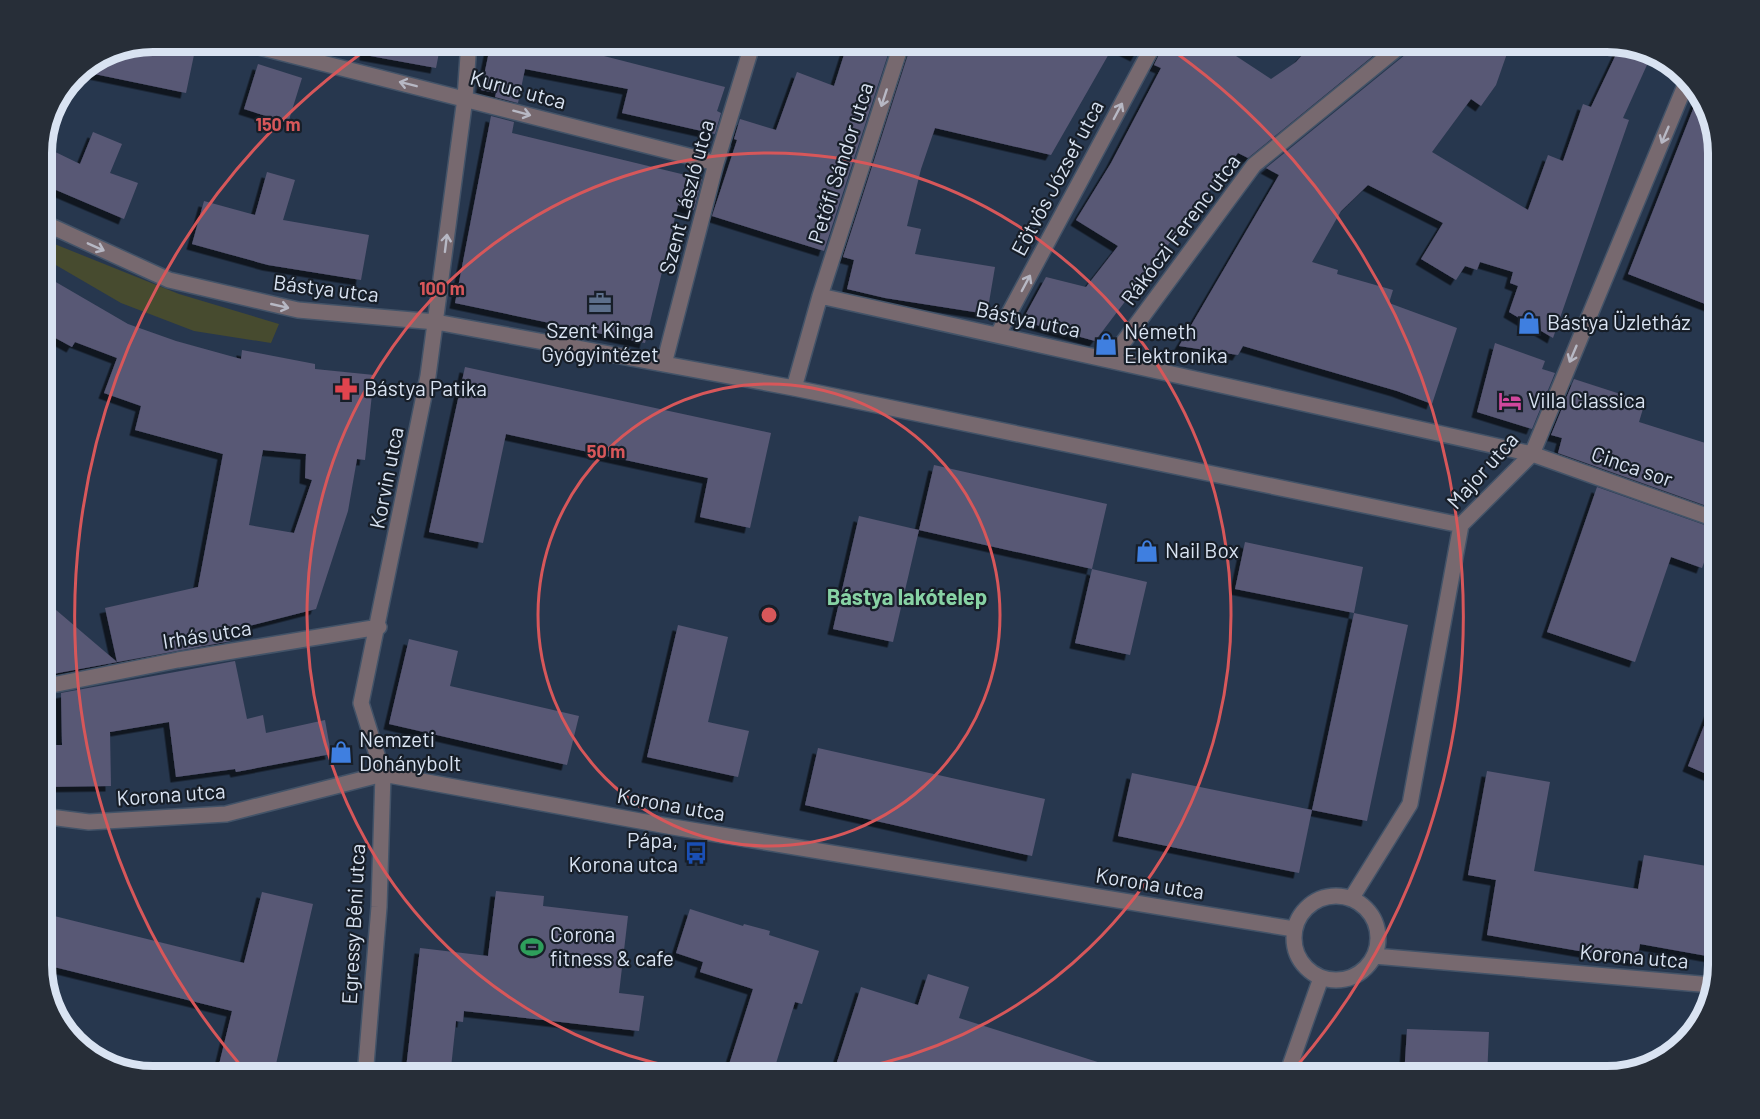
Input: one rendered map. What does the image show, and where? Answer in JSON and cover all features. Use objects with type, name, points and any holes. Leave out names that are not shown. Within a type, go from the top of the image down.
[{"type":"street","name":"Kuruc utca","points":[[279,52],[716,163]]},
{"type":"street","name":"Korvin utca","points":[[383,774],[361,703],[379,627],[436,322],[465,98],[468,52]]},
{"type":"street","name":"Szent László utca","points":[[664,364],[716,163],[750,52]]},
{"type":"street","name":"Petőfi Sándor utca","points":[[820,296],[899,52]]},
{"type":"street","name":"Eötvös József utca","points":[[998,334],[1150,52]]},
{"type":"street","name":"Rákóczi Ferenc utca","points":[[1111,359],[1254,165],[1393,52]]},
{"type":"street","name":"Major utca","points":[[1351,899],[1410,804],[1461,525],[1532,454],[1684,89]]},
{"type":"street","name":"Bástya utca","points":[[53,227],[169,280],[298,310],[436,322],[794,388],[1461,525]]},
{"type":"street","name":"Bástya utca","points":[[820,296],[1532,454]]},
{"type":"street","points":[[794,388],[820,296]]},
{"type":"street","name":"Cinca sor","points":[[1532,454],[1708,516]]},
{"type":"street","name":"Irhás utca","points":[[53,685],[178,660],[379,627]]},
{"type":"street","name":"Korona utca","points":[[53,817],[89,822],[226,814],[383,774],[684,829],[1294,929]]},
{"type":"street","name":"Egressy Béni utca","points":[[366,1066],[379,907],[383,774]]},
{"type":"street","points":[[1341,896],[1351,899],[1360,903],[1373,917],[1378,936],[1374,956],[1361,972],[1352,977],[1335,980],[1321,978],[1301,962],[1294,946],[1294,929],[1303,910],[1320,898],[1341,896]]},
{"type":"street","name":"Korona utca","points":[[1374,956],[1706,984]]},
{"type":"street","points":[[1290,1066],[1321,978]]},
{"type":"green space","points":[[53,243],[179,294],[279,324],[271,343],[194,331],[121,303],[53,263]]},
{"type":"building","points":[[195,52],[186,93],[93,74],[115,60],[134,54]]},
{"type":"building","points":[[365,52],[439,52],[436,68],[365,55]]},
{"type":"building","points":[[489,52],[600,52],[600,55],[725,87],[717,111],[721,113],[715,134],[622,113],[628,89],[525,69],[518,103],[495,97],[496,93],[481,90]]},
{"type":"building","points":[[845,52],[889,52],[824,251],[712,216],[737,140],[734,139],[740,119],[776,130],[797,72],[834,86]]},
{"type":"building","points":[[909,52],[1110,52],[1051,155],[935,128],[921,169],[907,226],[921,229],[915,254],[995,267],[987,314],[885,298],[847,289],[854,260],[843,257]]},
{"type":"building","points":[[1160,52],[1238,52],[1236,56],[1271,79],[1296,62],[1305,52],[1378,52],[1248,158],[1238,153],[1095,341],[1022,321],[1046,277],[1086,287],[1118,246],[1076,220],[1111,163],[1161,68],[1154,65]]},
{"type":"building","points":[[1409,52],[1508,52],[1496,85],[1481,106],[1471,99],[1432,152],[1528,210],[1548,155],[1563,161],[1583,104],[1591,107],[1617,53],[1648,62],[1623,118],[1629,120],[1553,338],[1509,312],[1518,286],[1510,283],[1513,272],[1480,262],[1477,270],[1465,266],[1456,280],[1421,259],[1443,223],[1368,185],[1341,211],[1312,262],[1338,270],[1337,274],[1393,290],[1389,303],[1457,328],[1432,404],[1397,391],[1243,346],[1238,355],[1179,346],[1279,175],[1266,168]]},
{"type":"building","points":[[258,64],[302,78],[288,123],[244,109]]},
{"type":"building","points":[[1695,105],[1704,128],[1708,154],[1708,305],[1628,274]]},
{"type":"building","points":[[491,116],[514,122],[512,133],[702,179],[694,210],[678,205],[645,343],[455,303]]},
{"type":"building","points":[[93,132],[122,144],[110,173],[138,183],[124,219],[53,189],[53,151],[80,164]]},
{"type":"building","points":[[267,172],[295,180],[283,220],[369,235],[361,280],[268,265],[192,244],[204,201],[255,215]]},
{"type":"building","points":[[53,280],[128,324],[176,341],[241,359],[242,350],[315,364],[315,369],[374,375],[365,460],[357,459],[348,511],[316,609],[229,631],[231,641],[53,674],[53,607],[117,662],[105,608],[198,587],[223,454],[135,430],[141,406],[104,393],[117,358],[75,342],[72,347],[53,337],[55,322],[53,321]],"holes":[[[263,450],[306,454],[305,478],[312,480],[294,533],[249,525]]]},
{"type":"building","points":[[1495,343],[1545,361],[1542,369],[1555,373],[1532,429],[1477,412]]},
{"type":"building","points":[[465,367],[771,433],[750,528],[700,517],[708,478],[506,434],[483,543],[429,532]]},
{"type":"building","points":[[1574,379],[1645,402],[1639,422],[1708,444],[1708,506],[1558,453],[1562,438],[1551,435]]},
{"type":"building","points":[[934,465],[1107,504],[1092,569],[919,530]]},
{"type":"building","points":[[1597,487],[1708,526],[1708,551],[1702,568],[1671,557],[1635,662],[1547,632]]},
{"type":"building","points":[[859,516],[919,530],[893,642],[833,629]]},
{"type":"building","points":[[1245,542],[1363,567],[1354,613],[1235,589]]},
{"type":"building","points":[[1092,569],[1147,582],[1130,655],[1075,643]]},
{"type":"building","points":[[1354,613],[1408,625],[1367,821],[1312,810]]},
{"type":"building","points":[[678,625],[728,637],[708,722],[749,731],[738,777],[647,757]]},
{"type":"building","points":[[409,639],[458,651],[450,686],[579,716],[567,765],[389,724]]},
{"type":"building","points":[[235,661],[247,719],[263,715],[266,733],[325,720],[331,754],[236,772],[235,769],[176,777],[169,722],[110,732],[111,786],[53,787],[53,745],[62,745],[61,693]]},
{"type":"building","points":[[1708,716],[1708,775],[1688,766]]},
{"type":"building","points":[[818,748],[1045,799],[1032,856],[805,805]]},
{"type":"building","points":[[1487,771],[1550,782],[1534,871],[1638,889],[1644,855],[1708,866],[1708,956],[1640,944],[1637,961],[1487,935],[1496,880],[1468,875]]},
{"type":"building","points":[[1132,773],[1312,810],[1299,873],[1118,836]]},
{"type":"building","points":[[496,891],[544,896],[543,906],[628,916],[619,993],[644,996],[639,1031],[464,1011],[463,1022],[456,1021],[451,1066],[406,1066],[420,948],[488,956]]},
{"type":"building","points":[[262,892],[313,904],[276,1066],[219,1066],[232,1011],[53,967],[53,916],[244,963]]},
{"type":"building","points":[[690,909],[743,926],[744,924],[770,931],[769,935],[819,951],[802,1004],[795,1002],[775,1066],[728,1066],[753,989],[700,972],[703,962],[676,953]]},
{"type":"building","points":[[928,974],[969,987],[959,1018],[1110,1066],[836,1065],[861,987],[918,1005]]},
{"type":"building","points":[[1407,1029],[1489,1032],[1487,1066],[1405,1066]]},
{"type":"place","name":"Szent Kinga Gyógyintézet","points":[[600,303]]},
{"type":"place","name":"Bástya Üzletház","points":[[1529,323]]},
{"type":"place","name":"Németh Elektronika","points":[[1106,344]]},
{"type":"place","name":"Bástya Patika","points":[[346,389]]},
{"type":"place","name":"Villa Classica","points":[[1510,401]]},
{"type":"place","name":"Nail Box","points":[[1147,551]]},
{"type":"place","name":"Nemzeti Dohánybolt","points":[[341,752]]},
{"type":"place","name":"Pápa, Korona utca","points":[[696,853]]},
{"type":"place","name":"Corona fitness & cafe","points":[[532,947]]},
{"type":"district","name":"Bástya lakótelep","points":[[907,597]]}]
